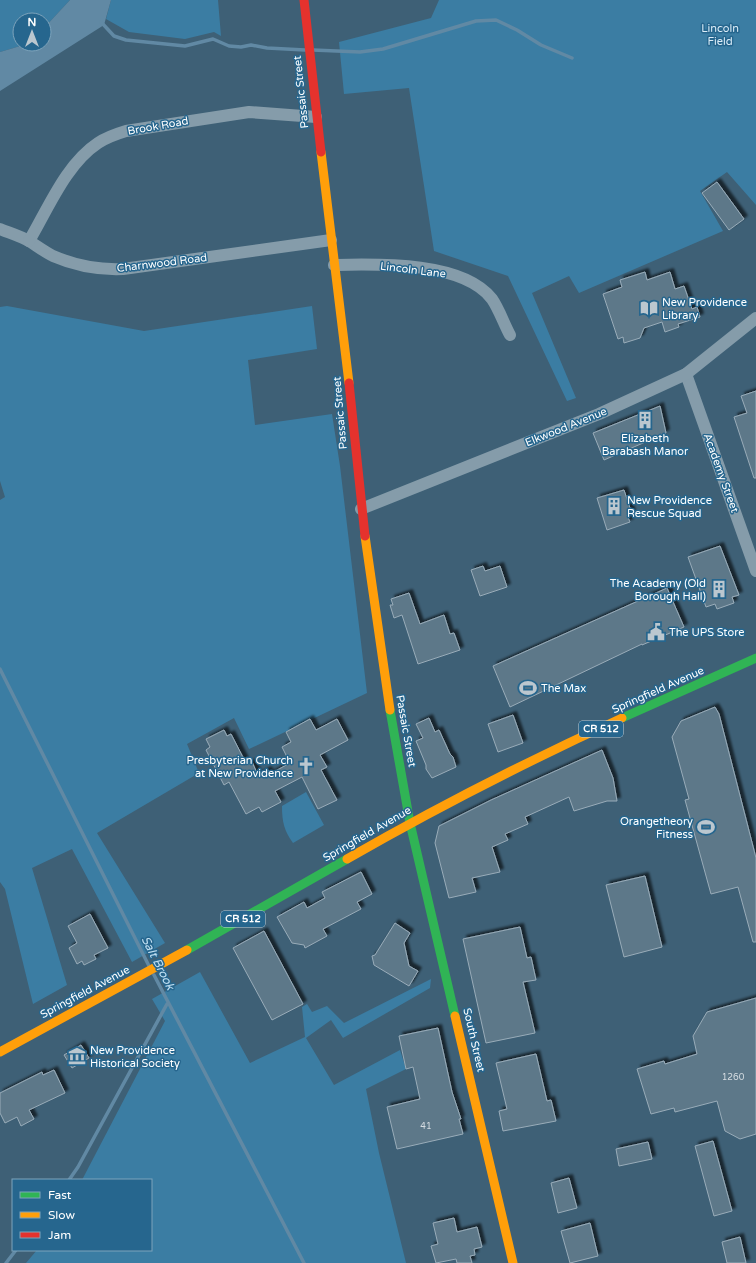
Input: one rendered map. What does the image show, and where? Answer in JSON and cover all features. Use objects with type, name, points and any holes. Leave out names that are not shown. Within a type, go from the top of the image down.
[{"type":"main road","name":"Passaic Street","points":[[304,0],[316,117],[346,352],[361,509],[389,707],[410,823]]},
{"type":"main road","name":"Springfield Avenue","points":[[0,1052],[167,962],[410,823],[570,742],[756,658]]},
{"type":"main road","name":"South Street","points":[[410,823],[513,1263]]},
{"type":"street","name":"Brook Road","points":[[29,241],[76,163],[90,149],[107,138],[140,128],[249,112],[316,117]]},
{"type":"street","name":"Charnwood Road","points":[[0,229],[29,241],[65,261],[109,270],[331,240]]},
{"type":"street","name":"Lincoln Lane","points":[[334,265],[362,264],[413,267],[460,277],[478,286],[492,299],[510,335]]},
{"type":"street","name":"Elkwood Avenue","points":[[361,509],[593,416],[686,374],[756,318]]},
{"type":"street","name":"Academy Street","points":[[686,374],[756,571]]},
{"type":"green space","points":[[0,0],[70,0],[52,19],[52,12],[12,12],[12,48],[0,52]]},
{"type":"green space","points":[[111,0],[218,0],[221,36],[214,32],[185,39],[129,32],[106,19]]},
{"type":"green space","name":"Lincoln Field","points":[[439,0],[756,0],[756,205],[727,172],[700,191],[723,231],[579,293],[569,276],[532,293],[576,398],[567,401],[508,276],[434,251],[409,88],[344,94],[339,42],[431,18]]},
{"type":"green space","points":[[7,306],[144,331],[312,306],[317,349],[248,360],[255,425],[332,414],[340,466],[367,693],[249,749],[234,718],[187,744],[199,773],[97,833],[165,943],[132,962],[72,849],[32,868],[67,985],[33,1004],[5,889],[0,882],[0,500],[5,497],[0,481],[0,307]]},
{"type":"green space","points":[[306,792],[324,825],[293,843],[284,826],[282,806]]},
{"type":"green space","points":[[200,972],[250,1063],[305,1037],[302,1007],[307,1004],[312,1012],[327,1006],[344,1023],[431,979],[430,988],[343,1038],[331,1020],[306,1038],[334,1085],[400,1050],[406,1069],[366,1089],[379,1153],[406,1263],[26,1263],[36,1251],[152,1251],[152,1179],[83,1179],[165,1021],[152,999]]},
{"type":"shaded area","points":[[70,0],[111,0],[104,25],[0,91],[0,52],[12,48],[12,52],[52,52],[52,19]]},
{"type":"building","points":[[717,182],[744,219],[729,230],[702,193]]},
{"type":"building","name":"New Providence Library","points":[[645,272],[647,280],[670,272],[675,289],[684,286],[692,309],[697,307],[700,317],[678,324],[679,327],[665,332],[662,322],[644,328],[640,338],[624,343],[623,337],[618,339],[603,294],[622,287],[620,280]]},
{"type":"building","points":[[756,391],[756,478],[754,478],[734,417],[747,413],[741,396]]},
{"type":"building","name":"Elizabeth Barabash Manor","points":[[660,406],[666,433],[604,460],[593,433]]},
{"type":"building","name":"New Providence Rescue Squad","points":[[624,490],[632,514],[627,515],[630,522],[607,530],[597,498]]},
{"type":"building","points":[[720,546],[739,595],[732,597],[734,603],[717,609],[715,604],[706,607],[688,557]]},
{"type":"building","points":[[483,566],[485,571],[500,566],[507,587],[480,596],[471,570]]},
{"type":"building","points":[[667,588],[684,627],[642,644],[510,707],[493,666]]},
{"type":"building","points":[[409,593],[420,624],[444,615],[450,634],[454,633],[460,650],[418,664],[402,615],[394,618],[390,605],[393,605],[391,599]]},
{"type":"building","points":[[715,707],[719,714],[756,858],[756,942],[753,942],[738,887],[711,894],[685,800],[689,799],[672,737],[681,721]]},
{"type":"building","points":[[513,715],[523,743],[498,752],[488,724]]},
{"type":"building","points":[[429,718],[435,732],[439,730],[450,754],[453,757],[456,767],[432,778],[426,769],[426,765],[416,741],[423,738],[416,724]]},
{"type":"building","name":"Presbyterian Church at New Providence","points":[[310,719],[316,730],[337,719],[348,740],[320,755],[327,767],[321,770],[337,800],[318,809],[302,777],[275,791],[281,802],[262,812],[259,807],[246,814],[229,782],[224,785],[206,750],[210,747],[206,739],[224,730],[227,736],[231,734],[247,765],[252,762],[258,775],[268,770],[270,774],[290,763],[282,747],[291,742],[286,732]]},
{"type":"building","points":[[602,750],[613,778],[617,801],[607,801],[574,811],[569,797],[525,817],[528,824],[505,834],[508,840],[492,847],[500,872],[472,878],[476,892],[449,898],[435,843],[439,826],[491,800]]},
{"type":"building","points":[[361,872],[372,894],[357,902],[361,909],[323,929],[327,936],[305,948],[304,945],[292,943],[277,917],[304,902],[307,908],[325,898],[322,892]]},
{"type":"building","points":[[645,876],[662,947],[624,957],[606,885]]},
{"type":"building","points":[[90,914],[108,948],[94,955],[96,959],[84,965],[82,961],[77,964],[69,948],[77,943],[68,926]]},
{"type":"building","points":[[395,923],[410,933],[404,943],[409,966],[418,971],[409,986],[374,965],[372,956],[375,955]]},
{"type":"building","points":[[520,927],[527,958],[531,957],[536,980],[523,982],[535,1033],[486,1043],[463,939]]},
{"type":"building","points":[[264,931],[303,1004],[272,1020],[233,948]]},
{"type":"building","points":[[756,998],[756,1134],[740,1139],[725,1131],[717,1101],[675,1112],[674,1108],[651,1114],[637,1069],[664,1061],[665,1064],[697,1054],[693,1036],[707,1012]]},
{"type":"building","points":[[438,1028],[452,1092],[461,1119],[459,1119],[463,1134],[397,1149],[387,1107],[420,1099],[413,1067],[406,1069],[399,1036]]},
{"type":"building","name":"New Providence Historical Society","points":[[81,1045],[89,1058],[72,1068],[64,1055]]},
{"type":"building","points":[[536,1054],[547,1101],[551,1100],[556,1121],[503,1131],[499,1111],[507,1109],[496,1063]]},
{"type":"building","points":[[54,1070],[65,1093],[29,1110],[34,1119],[21,1126],[17,1117],[5,1123],[0,1113],[0,1093],[42,1072],[43,1075]]},
{"type":"building","points":[[713,1141],[732,1211],[714,1216],[695,1146]]},
{"type":"building","points":[[648,1142],[652,1159],[619,1166],[616,1149]]},
{"type":"building","points":[[569,1178],[577,1208],[558,1213],[551,1183]]},
{"type":"building","points":[[454,1218],[457,1232],[477,1227],[482,1247],[474,1249],[475,1255],[470,1256],[472,1263],[457,1263],[456,1259],[436,1263],[431,1246],[438,1244],[433,1223]]},
{"type":"building","points":[[590,1223],[598,1256],[570,1263],[561,1231]]},
{"type":"building","points":[[740,1237],[746,1263],[727,1263],[722,1242]]},
{"type":"waterway","points":[[313,50],[360,52],[383,49],[476,21],[496,20],[517,30],[541,45],[572,58]]},
{"type":"waterway","points":[[101,22],[114,36],[126,40],[185,46],[213,39],[229,46],[241,47],[251,45],[267,48],[305,50]]},
{"type":"waterway","name":"Salt Brook","points":[[0,669],[149,966]]},
{"type":"waterway","name":"Salt Brook","points":[[154,975],[304,1263]]},
{"type":"waterway","points":[[70,1179],[78,1167],[167,1004]]},
{"type":"waterway","points":[[6,1263],[15,1251]]},
{"type":"traffic: fast","points":[[622,718],[756,658]]},
{"type":"traffic: fast","points":[[390,710],[410,823],[455,1016]]},
{"type":"traffic: fast","points":[[187,950],[347,859]]},
{"type":"traffic: slow","points":[[321,152],[349,383]]},
{"type":"traffic: slow","points":[[365,536],[390,710]]},
{"type":"traffic: slow","points":[[347,859],[483,786],[622,718]]},
{"type":"traffic: slow","points":[[0,1052],[187,950]]},
{"type":"traffic: slow","points":[[455,1016],[513,1263]]},
{"type":"traffic: jam","points":[[304,0],[321,152]]},
{"type":"traffic: jam","points":[[349,383],[365,536]]},
{"type":"place","name":"New Providence Library","points":[[649,308]]},
{"type":"place","name":"Elizabeth Barabash Manor","points":[[645,420]]},
{"type":"place","name":"New Providence Rescue Squad","points":[[614,506]]},
{"type":"place","name":"The Academy (Old Borough Hall)","points":[[719,589]]},
{"type":"place","name":"The UPS Store","points":[[656,632]]},
{"type":"place","name":"The Max","points":[[528,688]]},
{"type":"place","name":"Presbyterian Church at New Providence","points":[[306,766]]},
{"type":"place","name":"Orangetheory Fitness","points":[[706,827]]},
{"type":"place","name":"New Providence Historical Society","points":[[77,1056]]}]
